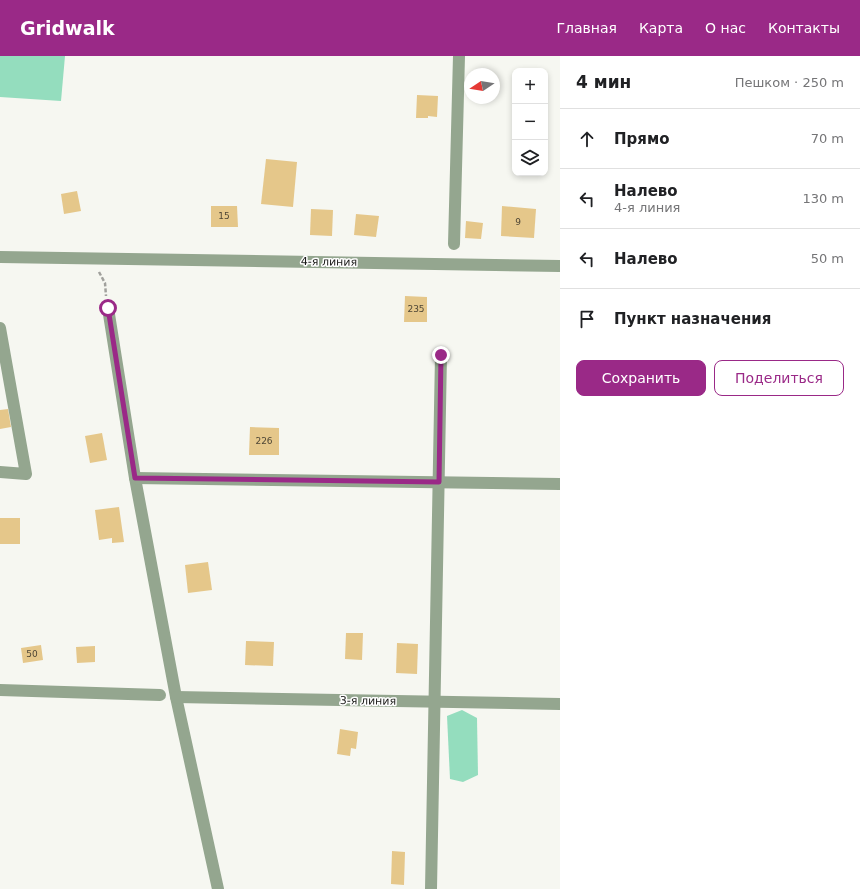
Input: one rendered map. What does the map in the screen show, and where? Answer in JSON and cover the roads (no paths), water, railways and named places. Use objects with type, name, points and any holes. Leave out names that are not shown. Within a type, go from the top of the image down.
[{"type":"street","points":[[454,244],[459,56]]},
{"type":"street","name":"4-я линия","points":[[0,257],[560,266]]},
{"type":"street","points":[[108,308],[135,478],[176,698],[218,889]]},
{"type":"street","points":[[0,328],[26,474],[0,472]]},
{"type":"street","points":[[431,889],[441,355]]},
{"type":"street","points":[[135,478],[560,484]]},
{"type":"street","points":[[0,690],[160,695]]},
{"type":"street","name":"3-я линия","points":[[176,698],[560,704]]}]
